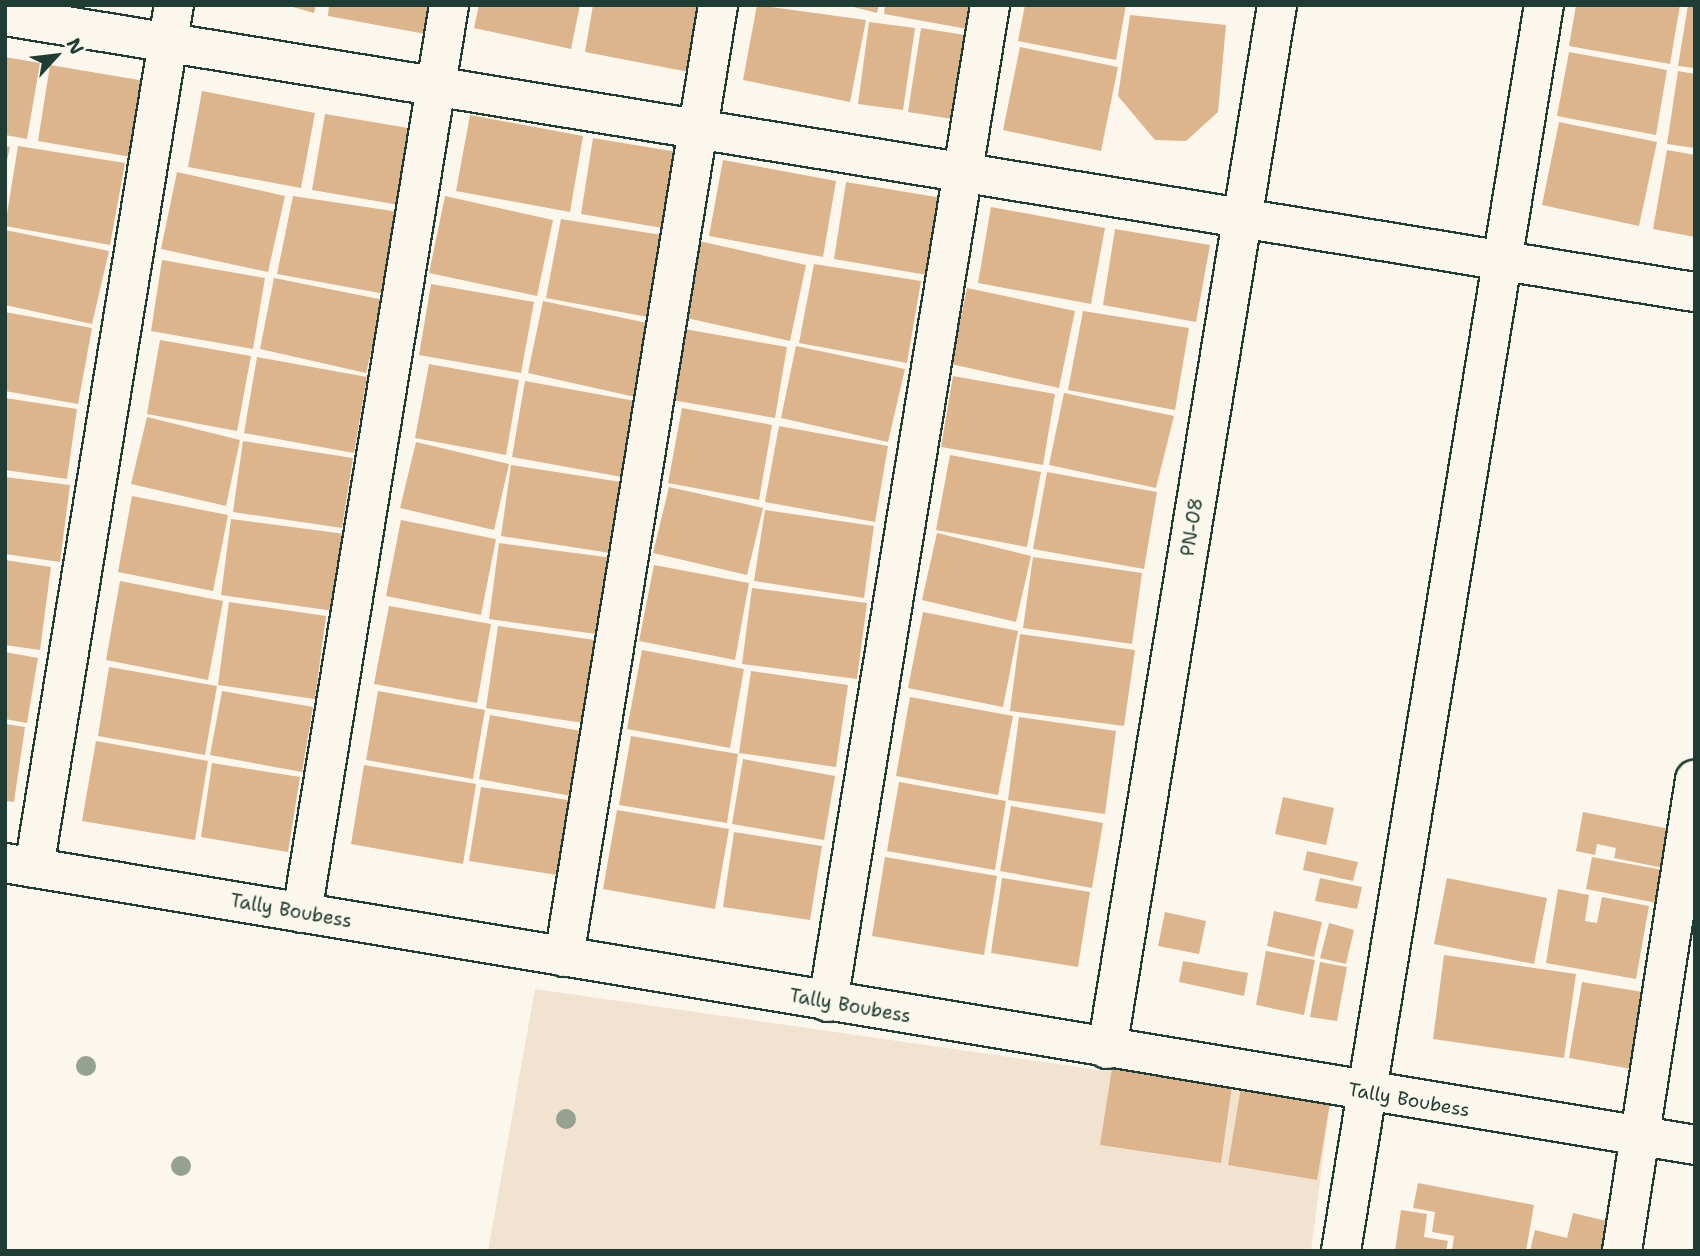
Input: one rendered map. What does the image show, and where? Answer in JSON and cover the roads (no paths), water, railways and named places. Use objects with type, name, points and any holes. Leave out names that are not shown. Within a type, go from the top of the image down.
[{"type":"street","points":[[20,866],[174,5]]},
{"type":"street","points":[[302,913],[449,5]]},
{"type":"street","points":[[564,957],[718,5]]},
{"type":"street","points":[[828,1002],[990,5]]},
{"type":"street","name":"PN-08","points":[[1107,1049],[1277,5]]},
{"type":"street","points":[[1341,1251],[1544,5]]},
{"type":"street","points":[[5,16],[1695,292]]},
{"type":"street","points":[[1622,1251],[1695,780]]},
{"type":"street","name":"Tally Boubess","points":[[20,866],[1640,1139],[1695,1145]]}]
